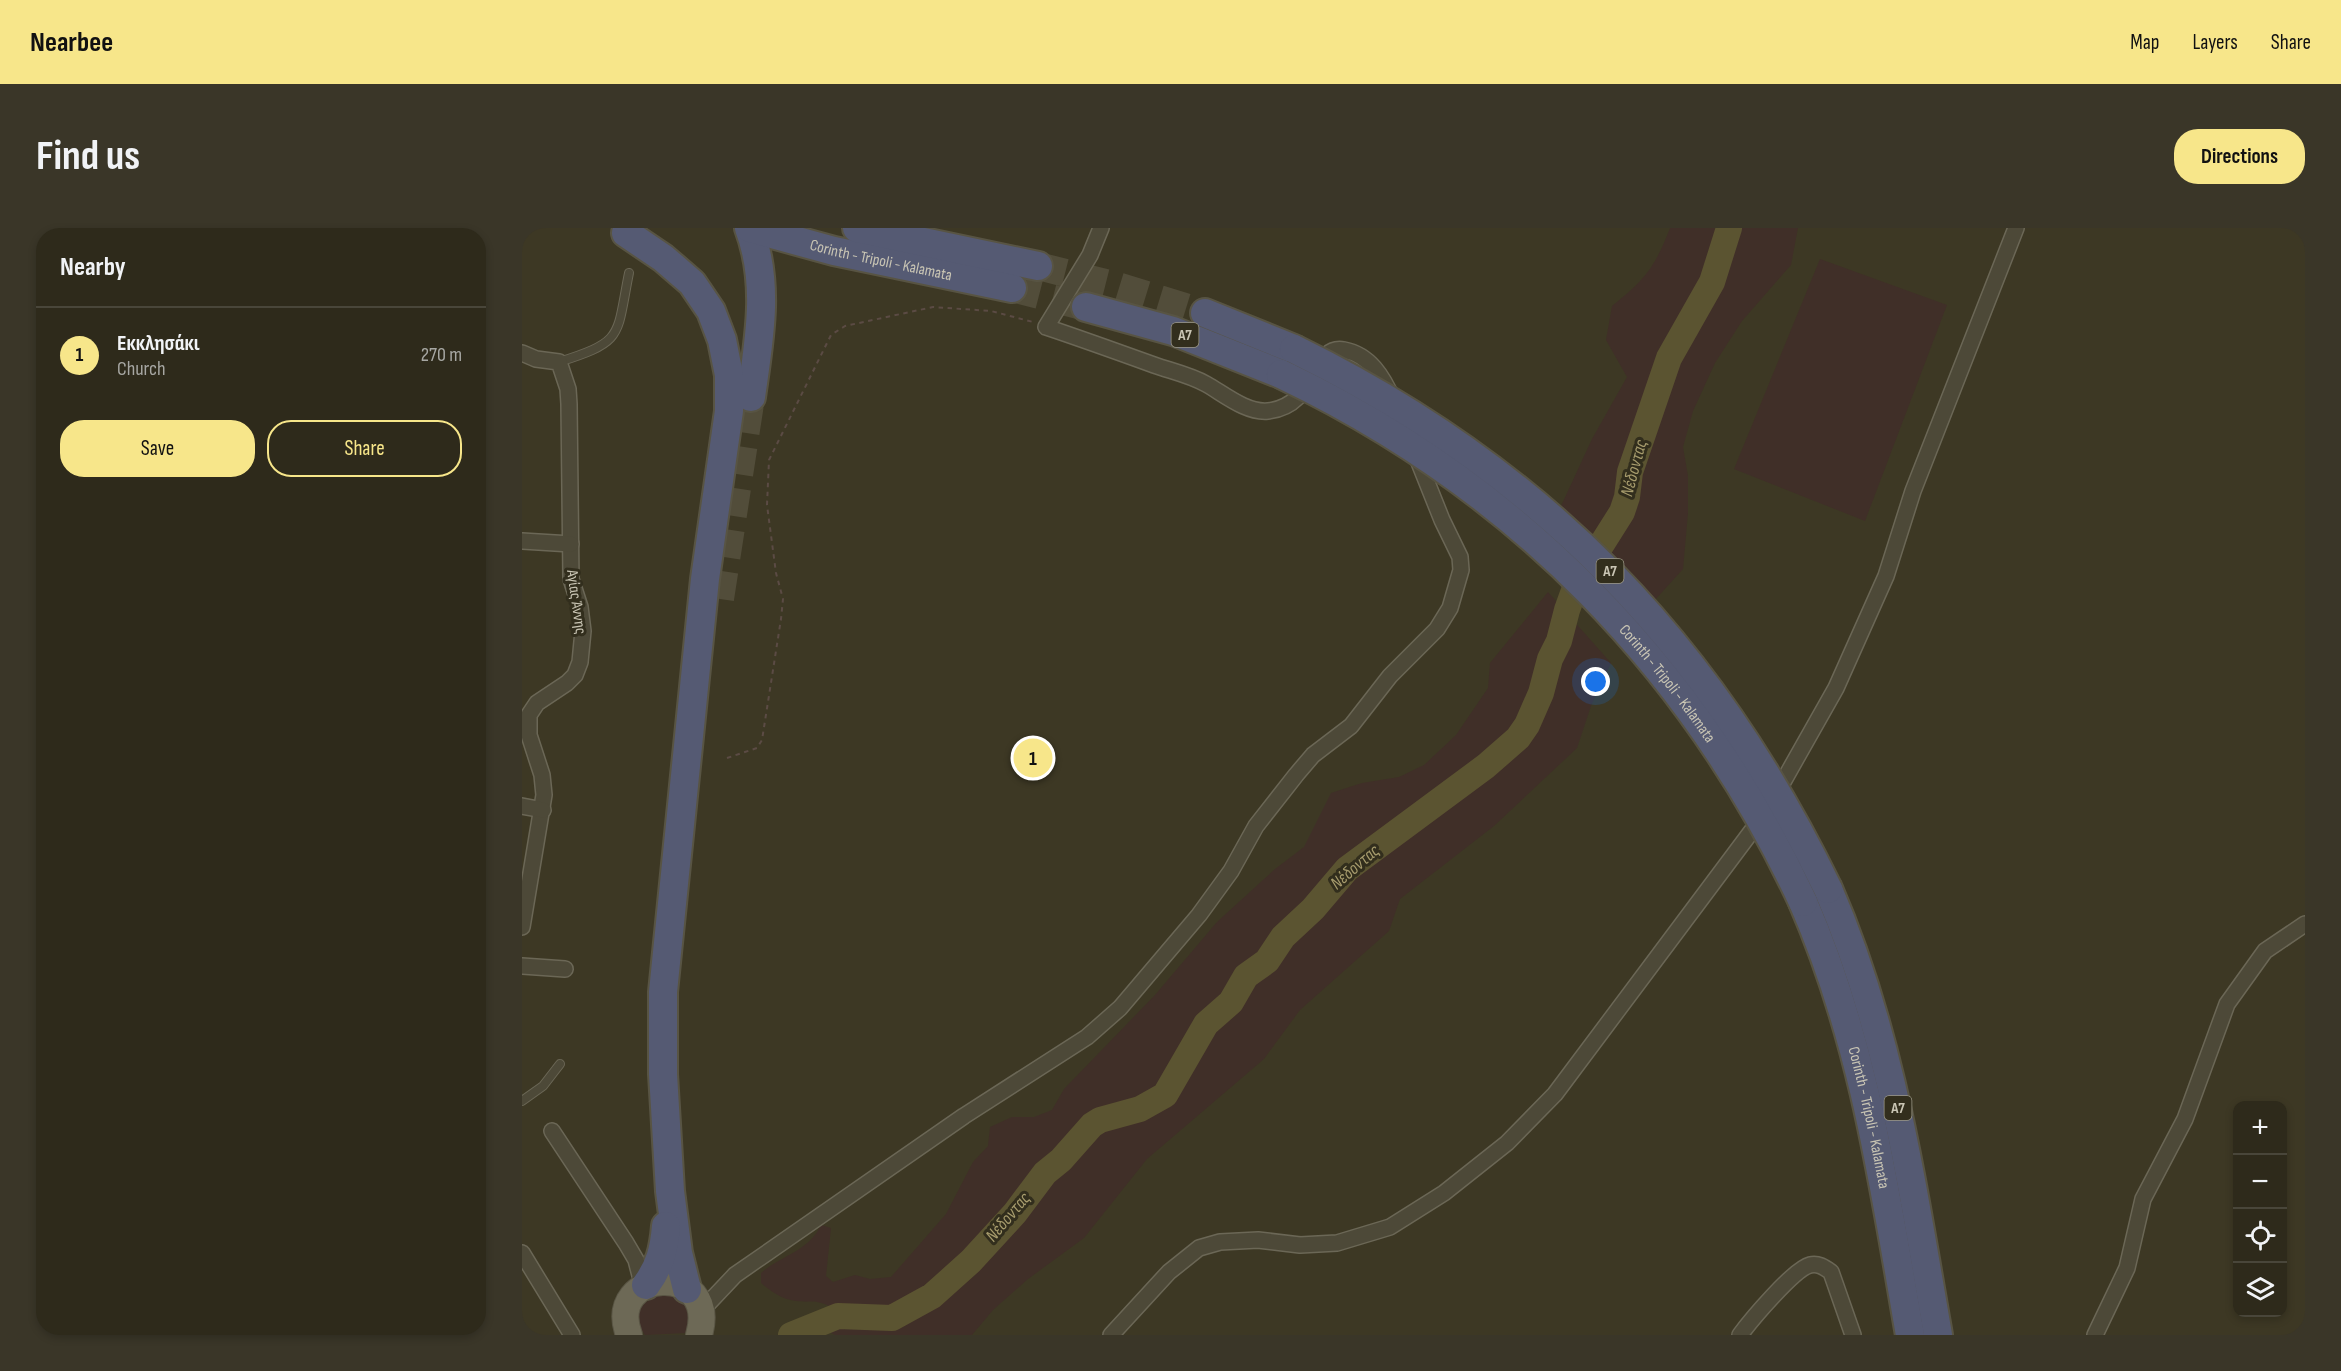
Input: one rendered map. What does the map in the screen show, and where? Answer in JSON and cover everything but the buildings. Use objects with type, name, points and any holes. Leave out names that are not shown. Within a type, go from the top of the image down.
[{"type":"highway","name":"Corinth - Tripoli - Kalamata","points":[[749,228],[923,257],[1038,266]]},
{"type":"highway","points":[[749,228],[759,268],[762,306],[751,397]]},
{"type":"highway","name":"Corinth - Tripoli - Kalamata","points":[[857,228],[923,257],[1012,288]]},
{"type":"highway","points":[[626,233],[663,258],[692,283],[711,311],[722,340],[729,375],[729,411],[705,579],[683,778],[662,1014],[670,1191],[678,1253],[694,1307]]},
{"type":"highway","name":"Corinth - Tripoli - Kalamata","points":[[1086,307],[1288,361],[1322,394],[1434,461],[1541,543],[1595,595],[1661,669],[1711,738],[1765,824],[1803,902],[1836,983],[1859,1063],[1885,1184],[1910,1335]]},
{"type":"highway","name":"Corinth - Tripoli - Kalamata","points":[[1205,313],[1288,361],[1402,408],[1472,455],[1559,522],[1622,583],[1683,652],[1735,723],[1788,807],[1828,889],[1858,961],[1886,1055],[1912,1178],[1938,1335]]},
{"type":"highway","points":[[683,778],[720,599]]},
{"type":"highway","points":[[644,1286],[658,1269],[664,1252],[670,1191]]},
{"type":"main road","points":[[624,1328],[631,1299],[644,1286],[668,1281],[694,1307]]},
{"type":"street","points":[[694,1307],[735,1275],[964,1116],[1087,1037],[1120,1008],[1199,915],[1231,871],[1256,826],[1296,775],[1313,755],[1352,726],[1390,676],[1437,630],[1450,608],[1461,570],[1460,556],[1442,520],[1431,488],[1388,390],[1369,361],[1358,354],[1335,349],[1325,354],[1300,397],[1284,408],[1258,410],[1203,382],[1046,327],[1090,255],[1101,228]]},
{"type":"street","points":[[1111,1335],[1169,1272],[1199,1248],[1220,1242],[1258,1240],[1300,1245],[1337,1243],[1390,1227],[1444,1193],[1498,1150],[1554,1094],[1767,811],[1836,688],[1886,576],[1913,491],[2016,228]]},
{"type":"street","points":[[523,358],[559,362]]},
{"type":"street","name":"Αγίας Άννης","points":[[522,927],[543,810],[543,780],[528,735],[526,710],[570,681],[580,662],[583,624],[571,579],[569,394],[559,362]]},
{"type":"street","points":[[522,541],[571,544]]},
{"type":"street","points":[[522,806],[543,810]]},
{"type":"street","points":[[2095,1335],[2127,1268],[2146,1191],[2185,1119],[2227,1004],[2265,951],[2305,924]]},
{"type":"street","points":[[522,966],[565,969]]},
{"type":"street","points":[[552,1131],[626,1243],[636,1260],[644,1286]]},
{"type":"street","points":[[522,1253],[572,1335]]},
{"type":"street","points":[[1740,1335],[1799,1270],[1810,1265],[1822,1266],[1831,1272],[1852,1335]]},
{"type":"street","points":[[694,1307],[735,1275]]},
{"type":"lane","points":[[559,362],[598,349],[612,338],[619,325],[629,273]]},
{"type":"lane","points":[[522,1101],[543,1086],[560,1064]]},
{"type":"path","points":[[727,758],[757,748],[762,740],[781,619],[783,599],[776,573],[767,505],[769,460],[831,335],[845,326],[933,308],[991,311],[1046,327]]},
{"type":"shaded area","points":[[1670,228],[1798,228],[1791,265],[1742,321],[1715,363],[1693,411],[1683,447],[1688,476],[1688,513],[1683,569],[1654,601],[1561,506],[1592,439],[1627,377],[1606,340],[1612,306],[1648,272]]},
{"type":"shaded area","points":[[1820,259],[1947,305],[1865,521],[1734,469]]},
{"type":"shaded area","points":[[1548,592],[1611,663],[1591,706],[1577,748],[1494,826],[1400,899],[1389,931],[1300,1010],[1264,1059],[1147,1159],[1084,1238],[1028,1279],[993,1310],[972,1335],[835,1335],[827,1331],[829,1306],[786,1299],[761,1283],[761,1273],[810,1241],[821,1225],[831,1228],[826,1276],[833,1282],[855,1275],[870,1279],[891,1277],[946,1214],[973,1162],[988,1146],[990,1127],[1012,1117],[1034,1117],[1052,1110],[1064,1089],[1155,995],[1217,922],[1275,869],[1304,847],[1331,793],[1362,783],[1399,777],[1424,765],[1456,735],[1488,688],[1490,663]]},
{"type":"shaded area","points":[[672,1294],[685,1306],[689,1315],[685,1333],[645,1335],[638,1319],[642,1306],[655,1297]]},
{"type":"waterway","name":"Νέδoντας","points":[[791,1335],[838,1316],[892,1318],[932,1296],[971,1261],[1015,1213],[1045,1173],[1061,1160],[1092,1125],[1100,1120],[1140,1109],[1165,1095],[1206,1024],[1231,1002],[1246,976],[1267,961],[1283,937],[1313,909],[1347,869],[1486,766],[1518,738],[1527,725],[1541,693],[1550,659],[1559,641],[1576,585],[1622,512],[1627,497],[1630,472],[1669,358],[1712,282],[1729,228]]},
{"type":"tunnel","points":[[1038,266],[1117,286],[1205,313]]},
{"type":"tunnel","points":[[1012,288],[1086,307]]},
{"type":"tunnel","points":[[720,599],[751,397]]},
{"type":"place","name":"Εκκλησάκι","points":[[1033,758]]}]
